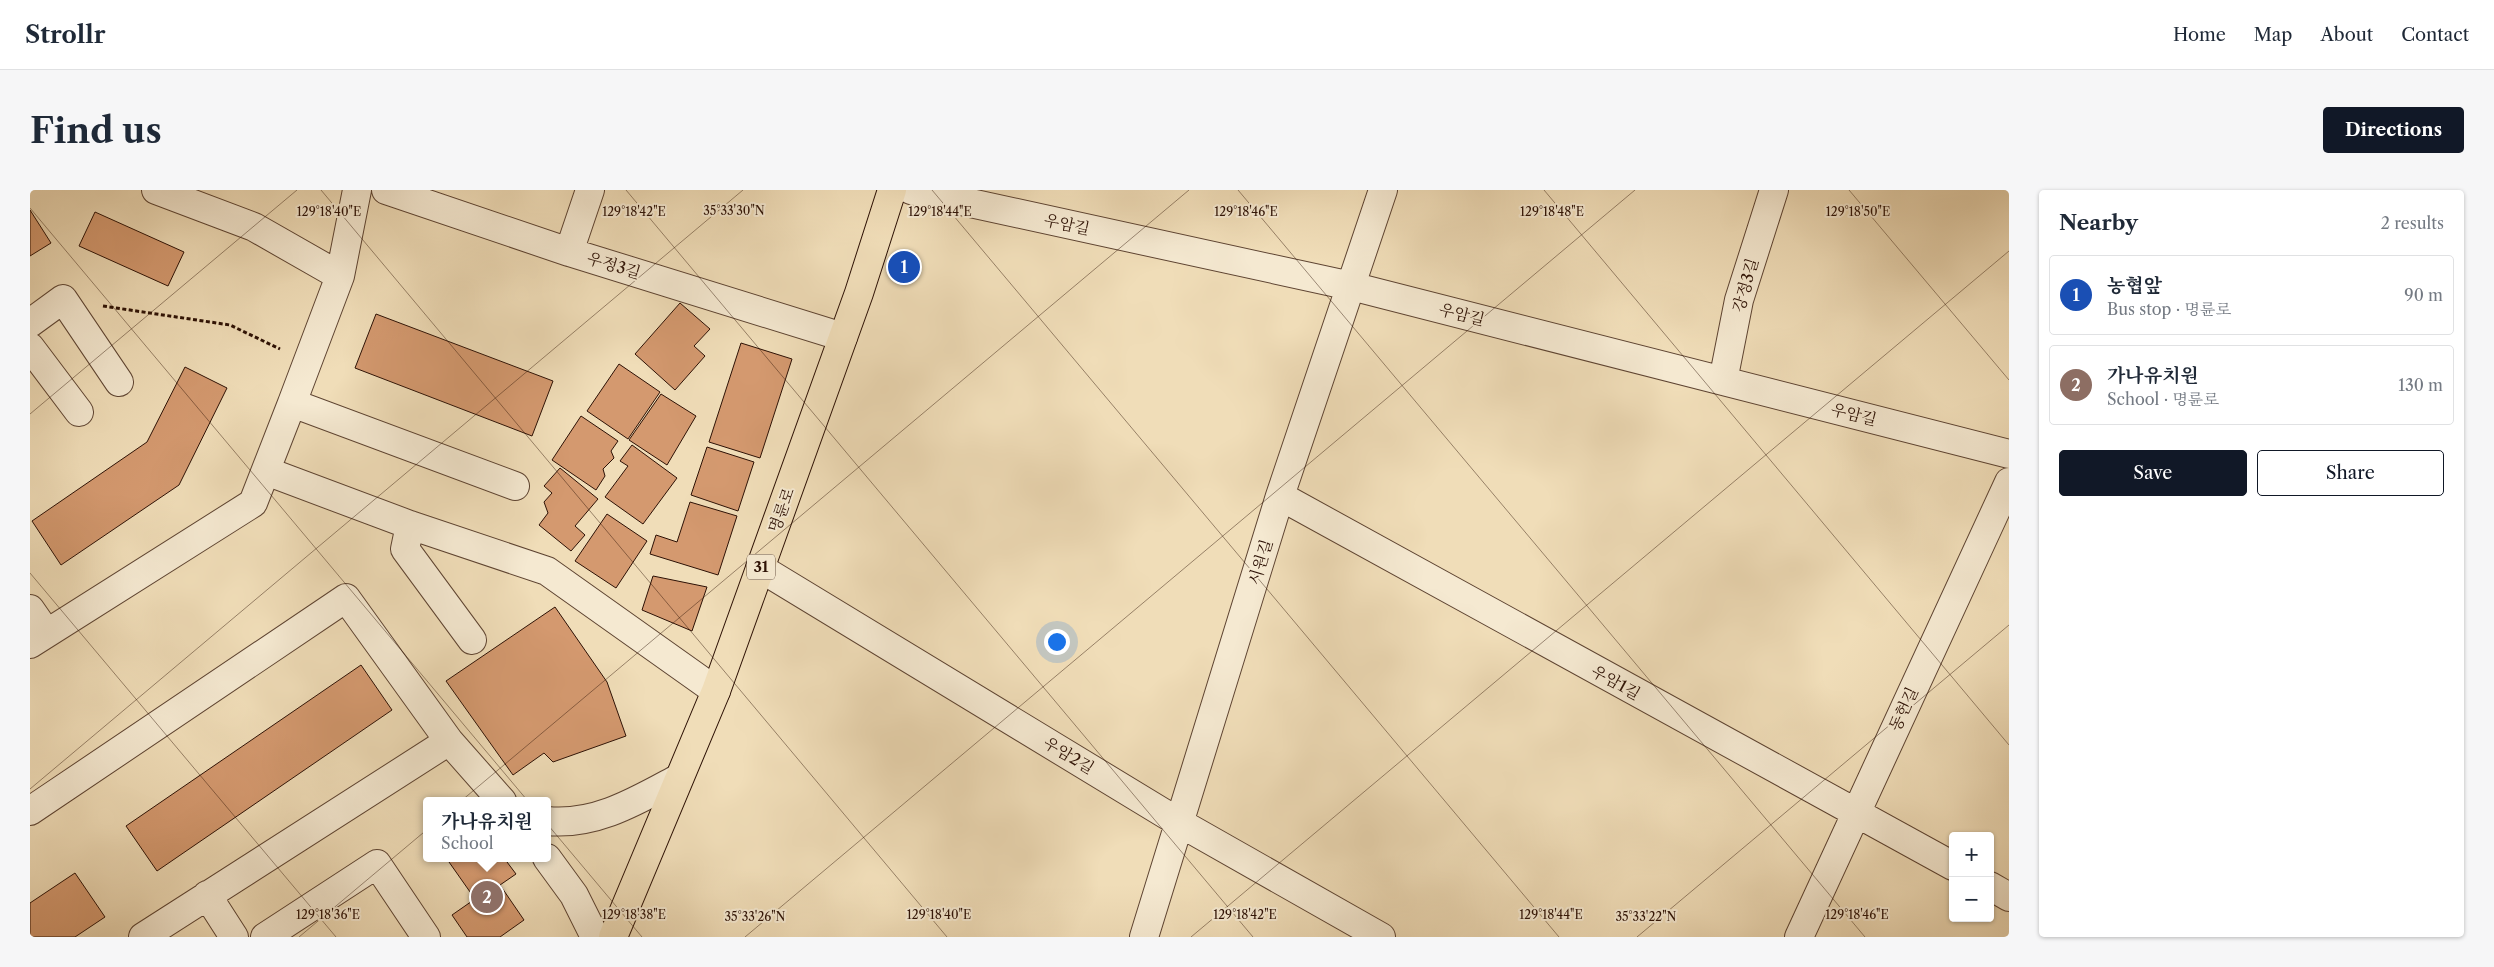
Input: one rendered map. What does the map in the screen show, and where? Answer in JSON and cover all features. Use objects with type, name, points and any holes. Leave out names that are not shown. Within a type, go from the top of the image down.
[{"type":"main road","name":"명륜로","points":[[613,937],[716,691],[843,337],[892,190]]},
{"type":"street","points":[[156,190],[254,227],[340,276]]},
{"type":"street","points":[[30,608],[38,638],[253,503],[340,276],[358,190]]},
{"type":"street","name":"우정3길","points":[[386,190],[569,252],[843,337]]},
{"type":"street","points":[[569,252],[590,190]]},
{"type":"street","name":"우암길","points":[[911,190],[1351,286],[2009,454]]},
{"type":"street","name":"시원길","points":[[1144,937],[1280,496],[1383,190]]},
{"type":"street","name":"강정3길","points":[[1723,381],[1739,300],[1774,190]]},
{"type":"street","points":[[30,323],[63,299],[119,382]]},
{"type":"street","points":[[30,347],[78,412]]},
{"type":"street","points":[[292,403],[515,486]]},
{"type":"street","points":[[266,471],[410,525],[547,571],[716,691]]},
{"type":"street","name":"동헌길","points":[[1799,937],[1854,813],[2009,482]]},
{"type":"street","name":"우암1길","points":[[1280,496],[1949,864]]},
{"type":"street","points":[[410,525],[404,549],[472,640]]},
{"type":"street","name":"우암2길","points":[[760,568],[1180,823],[1380,937]]},
{"type":"street","points":[[30,811],[346,598],[448,741],[498,797]]},
{"type":"street","points":[[144,937],[448,741]]},
{"type":"street","points":[[551,821],[585,820],[617,810],[679,778]]},
{"type":"street","points":[[550,862],[574,895],[596,937]]},
{"type":"street","points":[[265,937],[377,864],[426,937]]},
{"type":"street","points":[[1994,888],[2009,897]]},
{"type":"street","points":[[207,895],[234,937]]},
{"type":"path","points":[[63,299],[230,325],[307,362]]},
{"type":"building","points":[[30,210],[51,243],[30,256]]},
{"type":"building","points":[[95,212],[184,252],[168,286],[79,246]]},
{"type":"building","points":[[680,303],[710,329],[694,346],[705,356],[675,390],[635,354]]},
{"type":"building","points":[[376,314],[553,381],[532,436],[355,368]]},
{"type":"building","points":[[741,343],[792,359],[760,458],[709,442]]},
{"type":"building","points":[[619,364],[660,392],[628,439],[587,411]]},
{"type":"building","points":[[185,367],[227,388],[179,485],[61,565],[32,521],[147,442]]},
{"type":"building","points":[[661,394],[696,416],[667,465],[629,440]]},
{"type":"building","points":[[581,416],[618,441],[611,451],[614,458],[603,469],[605,476],[596,490],[552,460]]},
{"type":"building","points":[[632,445],[677,478],[643,524],[605,497],[628,466],[620,461]]},
{"type":"building","points":[[707,447],[754,462],[738,511],[691,495]]},
{"type":"building","points":[[560,468],[598,499],[575,526],[585,535],[571,551],[539,525],[548,513],[544,502],[552,493],[544,486]]},
{"type":"building","points":[[690,502],[737,516],[718,575],[650,554],[656,535],[677,542]]},
{"type":"building","points":[[607,514],[647,541],[616,588],[575,561]]},
{"type":"building","points":[[653,576],[707,587],[692,631],[642,610]]},
{"type":"building","points":[[555,607],[607,682],[626,736],[553,762],[544,753],[513,775],[446,681]]},
{"type":"building","points":[[361,665],[392,710],[157,871],[126,826]]},
{"type":"building","points":[[449,862],[507,862],[516,874],[500,885],[524,920],[500,937],[467,937],[452,915],[475,899]]},
{"type":"building","points":[[75,873],[105,917],[75,937],[30,937],[30,903]]},
{"type":"place","name":"농협앞","points":[[904,267]]},
{"type":"place","name":"가나유치원","points":[[487,897]]}]
